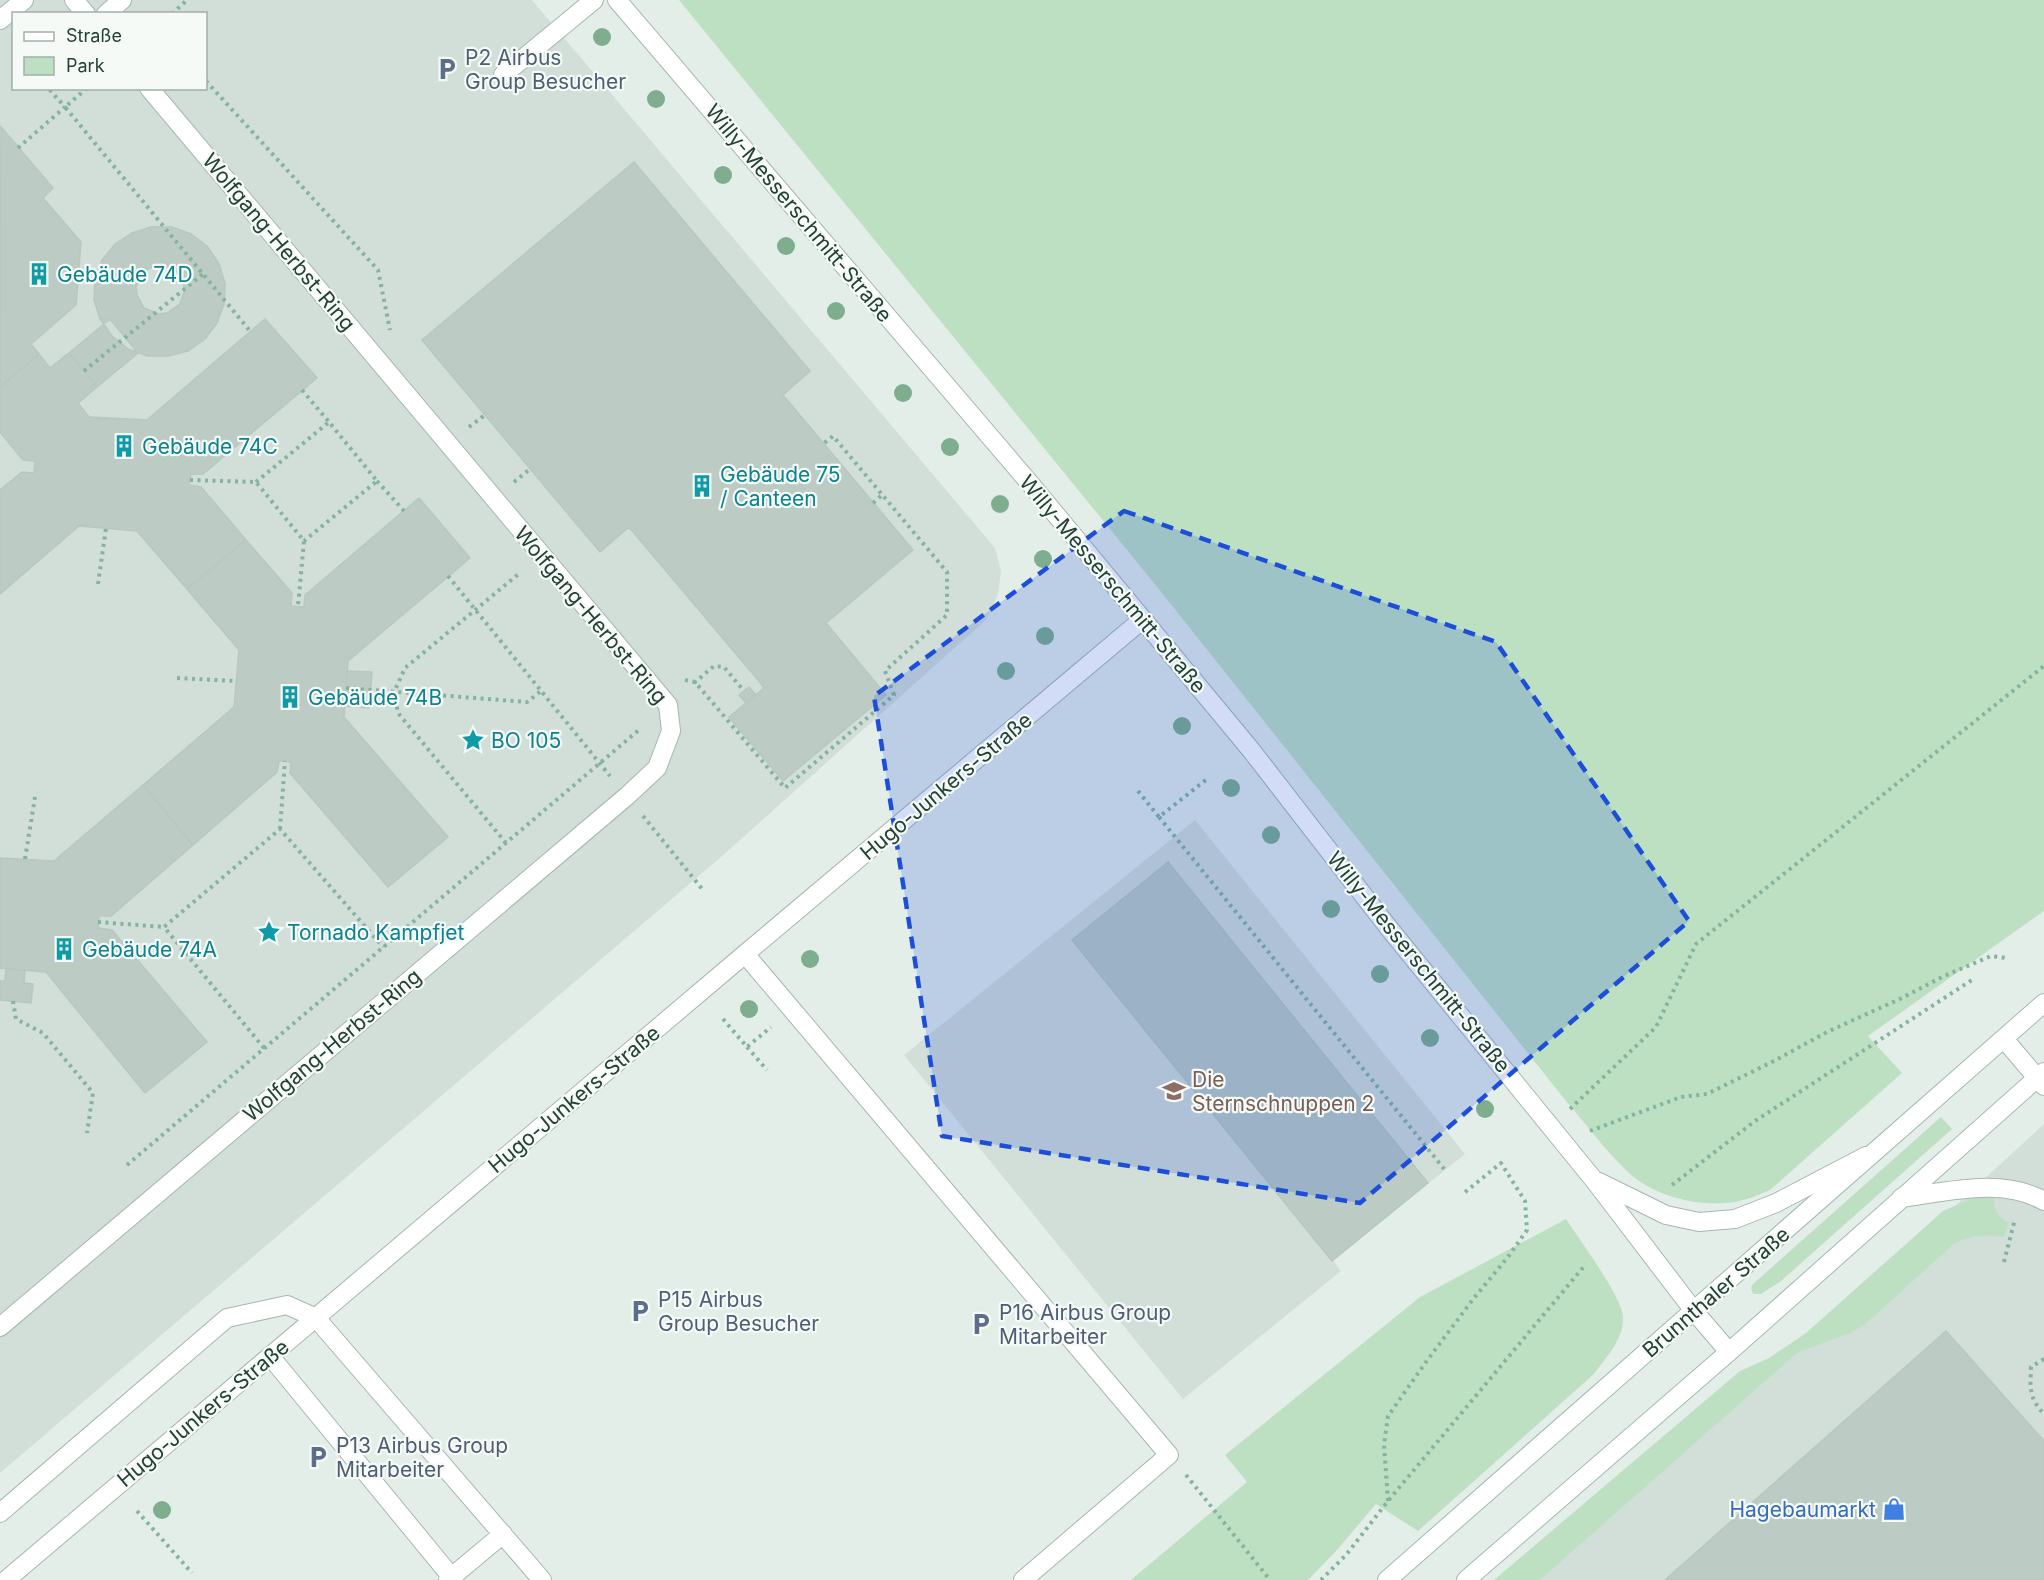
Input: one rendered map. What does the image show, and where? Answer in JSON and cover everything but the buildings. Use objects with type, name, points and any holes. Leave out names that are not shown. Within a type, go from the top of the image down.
[{"type":"street","points":[[0,20],[24,0]]},
{"type":"street","points":[[74,0],[84,12]]},
{"type":"street","points":[[108,12],[122,0]]},
{"type":"street","points":[[504,75],[594,0]]},
{"type":"street","name":"Willy-Messerschmitt-Straße","points":[[617,0],[1033,487],[1251,750],[1388,927],[1594,1180],[1694,1311],[1729,1352]]},
{"type":"street","name":"Wolfgang-Herbst-Ring","points":[[0,1327],[627,796],[657,768],[671,731],[668,705],[151,90]]},
{"type":"street","name":"Hugo-Junkers-Straße","points":[[6,1580],[1143,620]]},
{"type":"street","points":[[745,954],[1168,1455],[1023,1580]]},
{"type":"street","name":"Brunnthaler Straße","points":[[1387,1580],[2044,1004]]},
{"type":"street","points":[[1466,1580],[1729,1352],[1901,1198],[2042,1078],[2004,1039]]},
{"type":"street","name":"Willy-Messerschmitt-Straße","points":[[1594,1180],[1666,1215],[1699,1222],[1735,1219],[1776,1203],[1884,1146]]},
{"type":"street","points":[[1901,1198],[1987,1188],[2035,1196],[2044,1201]]},
{"type":"street","points":[[0,1513],[227,1318],[287,1305],[316,1318],[542,1580]]},
{"type":"street","points":[[270,1356],[451,1579],[503,1534]]},
{"type":"path","points":[[174,12],[187,0]]},
{"type":"path","points":[[207,82],[378,270],[392,341]]},
{"type":"path","points":[[50,90],[250,331]]},
{"type":"path","points":[[18,147],[85,90]]},
{"type":"path","points":[[84,371],[203,274]]},
{"type":"path","points":[[302,390],[404,511]]},
{"type":"path","points":[[467,429],[485,415]]},
{"type":"path","points":[[190,480],[256,482],[329,422]]},
{"type":"path","points":[[678,677],[695,682],[785,788],[894,695],[885,671],[947,615],[947,572],[833,436],[823,444]]},
{"type":"path","points":[[513,483],[530,469]]},
{"type":"path","points":[[506,474],[520,491]]},
{"type":"path","points":[[304,541],[377,481]]},
{"type":"path","points":[[256,482],[304,541],[298,606]]},
{"type":"path","points":[[873,503],[882,495]]},
{"type":"path","points":[[98,584],[106,528]]},
{"type":"path","points":[[506,843],[398,713],[394,692],[405,668],[541,555]]},
{"type":"path","points":[[448,576],[703,890]]},
{"type":"path","points":[[127,1165],[714,666],[724,667],[744,691]]},
{"type":"path","points":[[1551,1127],[1656,1027],[1696,944],[2044,666]]},
{"type":"path","points":[[177,678],[236,681]]},
{"type":"path","points":[[346,688],[527,702],[541,691]]},
{"type":"path","points":[[285,761],[280,829],[383,946]]},
{"type":"path","points":[[1159,817],[1207,779]]},
{"type":"path","points":[[1138,791],[1445,1170]]},
{"type":"path","points":[[25,859],[35,797]]},
{"type":"path","points":[[98,922],[164,927],[280,829]]},
{"type":"path","points":[[164,927],[264,1048]]},
{"type":"path","points":[[1563,1142],[1611,1121],[1681,1097],[1707,1094],[1774,1062],[1827,1032],[1944,976],[1991,956],[2006,958]]},
{"type":"path","points":[[1672,1185],[1755,1121],[1975,978]]},
{"type":"path","points":[[13,1001],[16,1019],[43,1033],[93,1093],[87,1133]]},
{"type":"path","points":[[747,1047],[792,1009]]},
{"type":"path","points":[[723,1019],[767,1070]]},
{"type":"path","points":[[1388,1501],[1383,1445],[1388,1416],[1425,1362],[1527,1230],[1525,1201],[1501,1163],[1464,1193]]},
{"type":"path","points":[[1321,1580],[1346,1555],[1388,1501],[1586,1264]]},
{"type":"path","points":[[2044,1359],[2031,1367],[2030,1392],[2038,1408],[2044,1414]]},
{"type":"path","points":[[1168,1455],[1270,1580]]},
{"type":"path","points":[[137,1511],[192,1573]]},
{"type":"highlighted area","points":[[1124,511],[1496,642],[1689,921],[1360,1203],[942,1136],[874,696]]},
{"type":"shaded area","points":[[0,0],[532,0],[995,548],[1001,571],[998,594],[987,619],[722,856],[0,1473]]},
{"type":"shaded area","name":"Die Sternschnuppen 2","points":[[1195,820],[1465,1154],[1333,1260],[1341,1271],[1183,1399],[904,1055]]},
{"type":"shaded area","points":[[2044,1124],[2044,1580],[1532,1580],[1895,1261]]},
{"type":"green space","points":[[679,0],[2044,0],[2044,911],[1868,1036],[1902,1073],[1770,1190],[1738,1201],[1700,1203],[1674,1197],[1648,1187],[1627,1171],[1566,1101],[1158,588]]},
{"type":"green space","points":[[1941,1117],[1952,1129],[1781,1281],[1761,1294],[1753,1294],[1751,1288],[1753,1284]]},
{"type":"green space","points":[[1974,1198],[1994,1198],[1997,1213],[2009,1223],[2004,1237],[1978,1236],[1954,1244],[1864,1325],[1852,1332],[1797,1353],[1540,1580],[1494,1580],[1740,1371],[1769,1358],[1806,1333],[1943,1211]]},
{"type":"green space","points":[[1566,1219],[1599,1267],[1620,1306],[1623,1324],[1618,1340],[1594,1374],[1418,1531],[1376,1504],[1308,1580],[1131,1580],[1247,1482],[1225,1455],[1420,1297]]},
{"type":"place","name":"P2 Airbus Group Besucher","points":[[447,69]]},
{"type":"place","name":"Gebäude 74D","points":[[39,274]]},
{"type":"place","name":"Gebäude 74C","points":[[124,446]]},
{"type":"place","name":"Gebäude 75 / Canteen","points":[[702,486]]},
{"type":"place","name":"Gebäude 74B","points":[[290,697]]},
{"type":"place","name":"BO 105","points":[[473,740]]},
{"type":"place","name":"Tornado Kampfjet","points":[[269,932]]},
{"type":"place","name":"Gebäude 74A","points":[[64,949]]},
{"type":"place","name":"Die Sternschnuppen 2","points":[[1174,1091]]},
{"type":"place","name":"P15 Airbus Group Besucher","points":[[640,1311]]},
{"type":"place","name":"P16 Airbus Group Mitarbeiter","points":[[981,1324]]},
{"type":"place","name":"P13 Airbus Group Mitarbeiter","points":[[318,1457]]},
{"type":"place","name":"Hagebaumarkt","points":[[1894,1509]]}]
